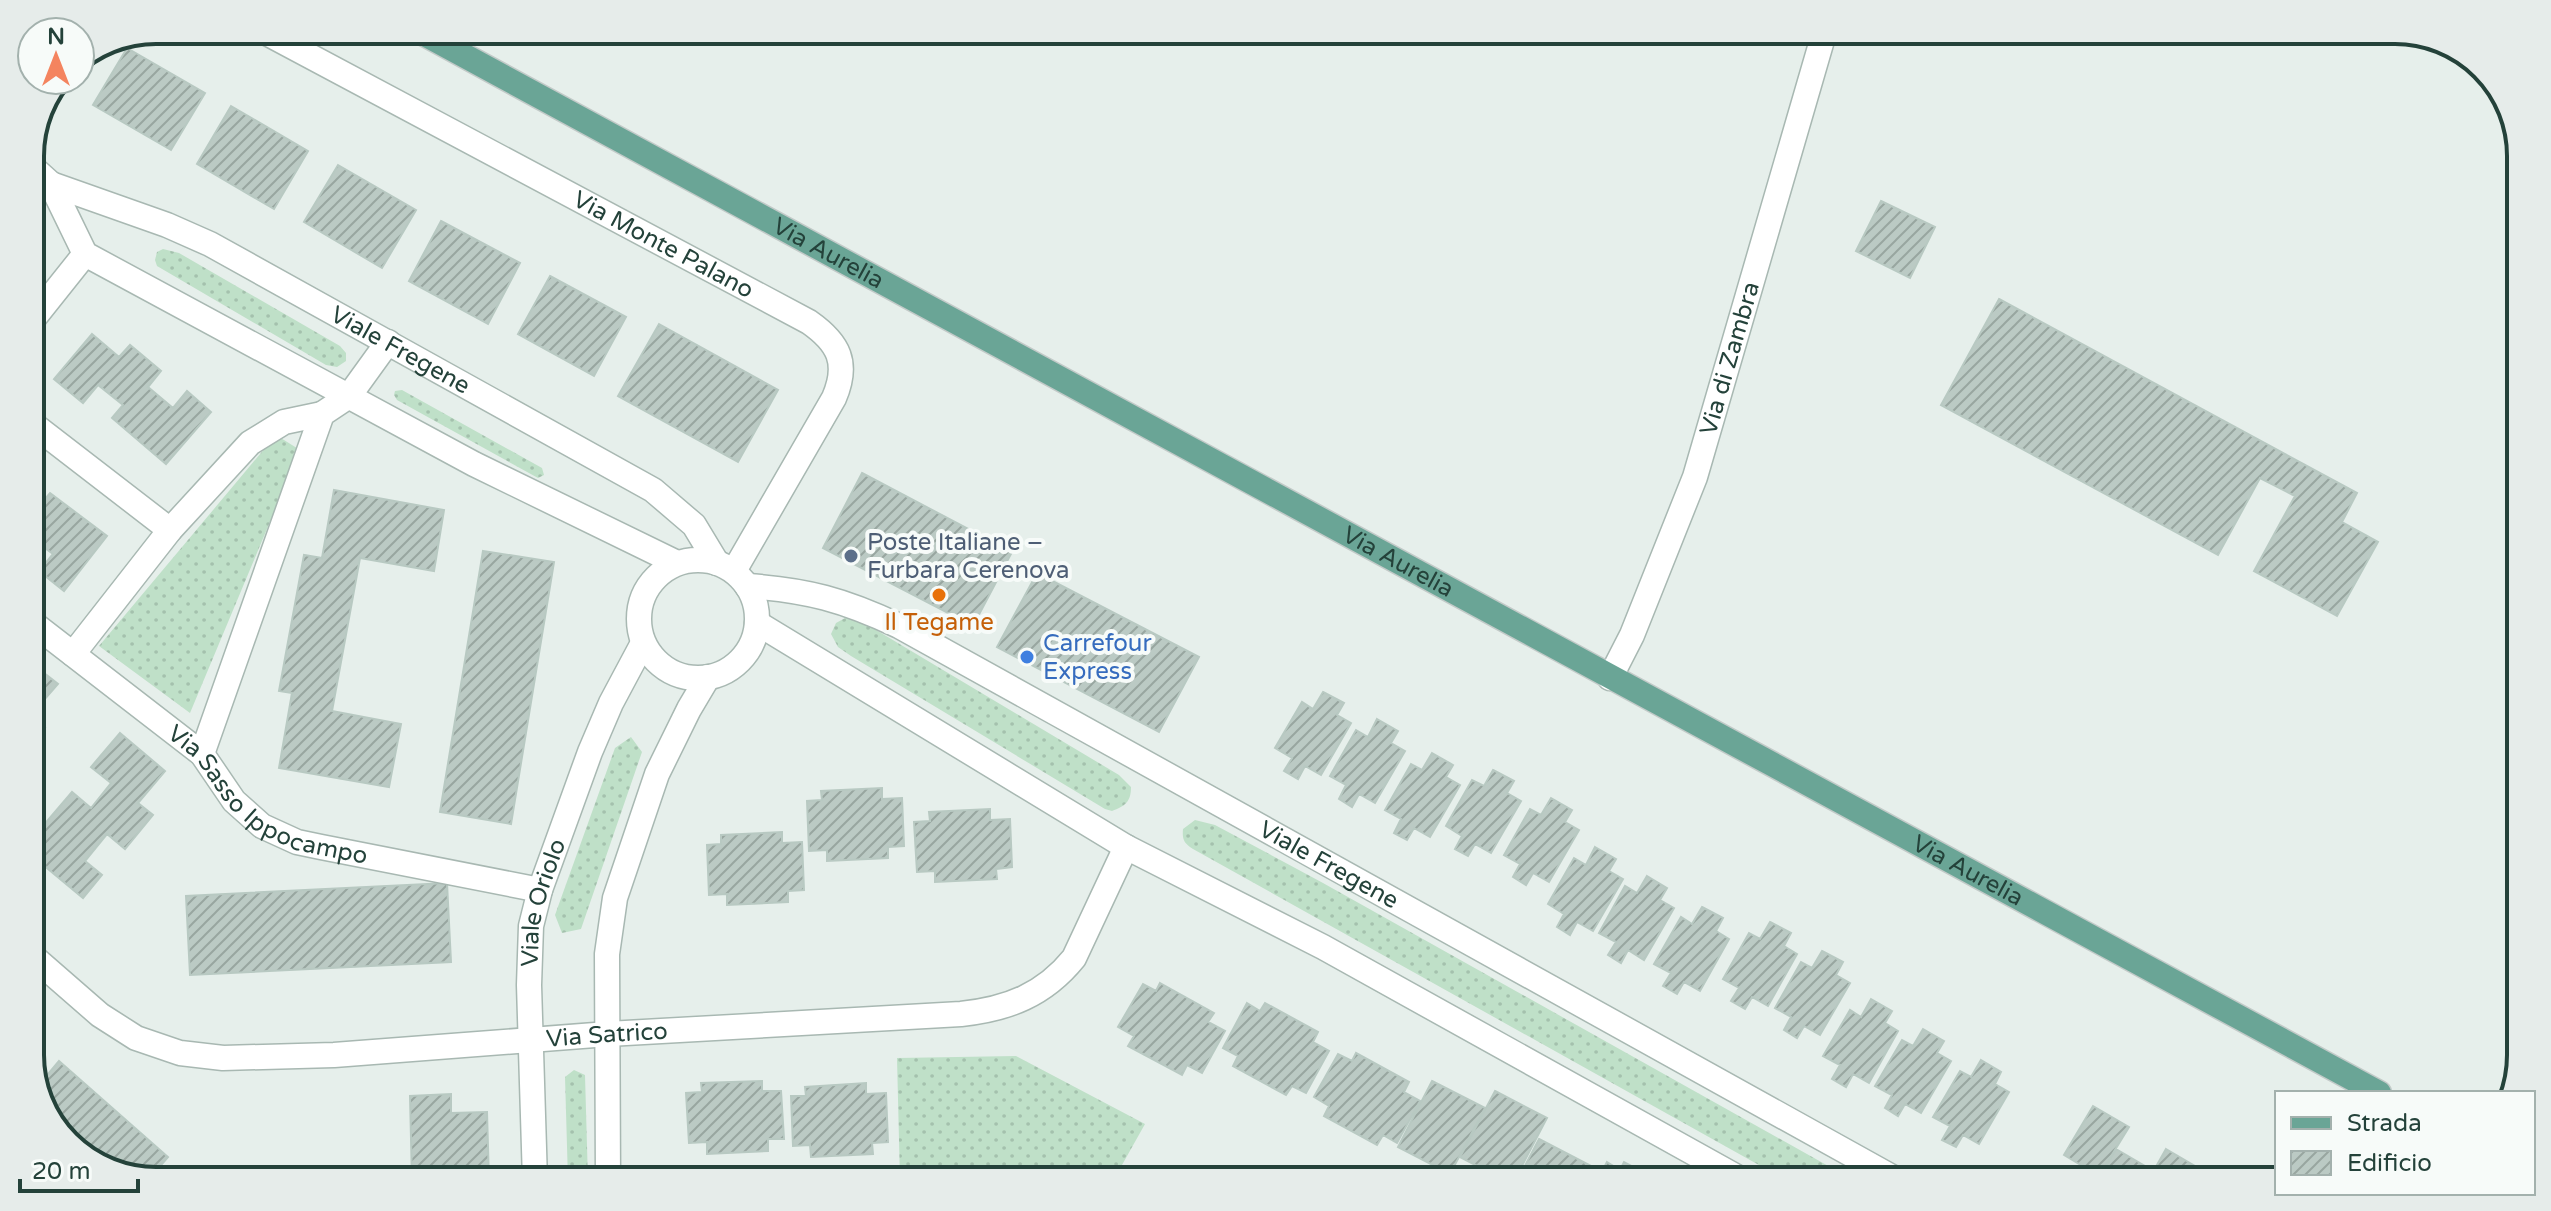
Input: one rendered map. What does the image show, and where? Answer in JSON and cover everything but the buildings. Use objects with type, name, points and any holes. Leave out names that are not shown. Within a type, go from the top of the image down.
[{"type":"main road","name":"Via Aurelia","points":[[443,44],[2375,1091]]},
{"type":"street","name":"Via Monte Palano","points":[[287,44],[809,322],[832,342],[840,355],[840,384],[733,573]]},
{"type":"street","name":"Via di Zambra","points":[[1610,678],[1632,635],[1695,477],[1821,44]]},
{"type":"street","name":"Viale Fregene","points":[[44,178],[51,184],[85,254]]},
{"type":"street","name":"Viale Fregene","points":[[51,184],[210,244],[653,490],[694,525],[733,573],[858,607],[899,626],[1874,1167]]},
{"type":"street","points":[[44,305],[85,254],[521,488],[677,563]]},
{"type":"street","points":[[73,654],[170,530],[250,443],[284,422],[322,414],[349,396],[388,342]]},
{"type":"street","points":[[202,754],[322,414]]},
{"type":"street","points":[[44,433],[170,530]]},
{"type":"street","points":[[698,560],[733,573],[755,603],[757,623],[752,641],[742,658],[727,670],[708,677],[689,677],[670,671],[655,660],[643,643],[639,625],[639,605],[647,587],[660,573],[677,563],[698,560]]},
{"type":"street","points":[[757,623],[1126,847],[1323,947],[1719,1167]]},
{"type":"street","name":"Via Sasso Ippocampo","points":[[44,632],[202,754],[246,813],[262,826],[297,842],[540,890]]},
{"type":"street","name":"Viale Oriolo","points":[[535,1167],[529,944],[540,890],[596,738],[643,643]]},
{"type":"street","points":[[608,1167],[607,954],[615,898],[661,763],[708,677]]},
{"type":"street","name":"Via Satrico","points":[[44,966],[119,1028],[136,1038],[180,1053],[223,1058],[268,1058],[608,1034],[961,1014],[1000,1009],[1050,984],[1074,958],[1126,847]]},
{"type":"green space","points":[[163,249],[179,253],[340,346],[346,353],[346,361],[337,367],[326,365],[157,266],[157,252]]},
{"type":"green space","points":[[402,390],[542,468],[544,475],[538,478],[397,400],[395,391]]},
{"type":"green space","points":[[276,435],[300,450],[190,713],[99,646]]},
{"type":"green space","points":[[847,617],[856,618],[1119,775],[1131,787],[1128,800],[1112,811],[1105,809],[851,656],[838,647],[831,634],[836,623]]},
{"type":"green space","points":[[631,737],[642,752],[581,929],[562,933],[555,915],[615,748]]},
{"type":"green space","points":[[1195,820],[1215,825],[1830,1167],[1762,1167],[1193,849],[1184,841],[1183,829]]},
{"type":"green space","points":[[1016,1056],[1145,1124],[1121,1167],[900,1167],[897,1058]]},
{"type":"green space","points":[[574,1070],[585,1075],[588,1167],[568,1167],[565,1077]]},
{"type":"place","name":"Poste Italiane – Furbara Cerenova","points":[[851,556]]},
{"type":"place","name":"Il Tegame","points":[[939,595]]},
{"type":"place","name":"Carrefour Express","points":[[1027,657]]}]
